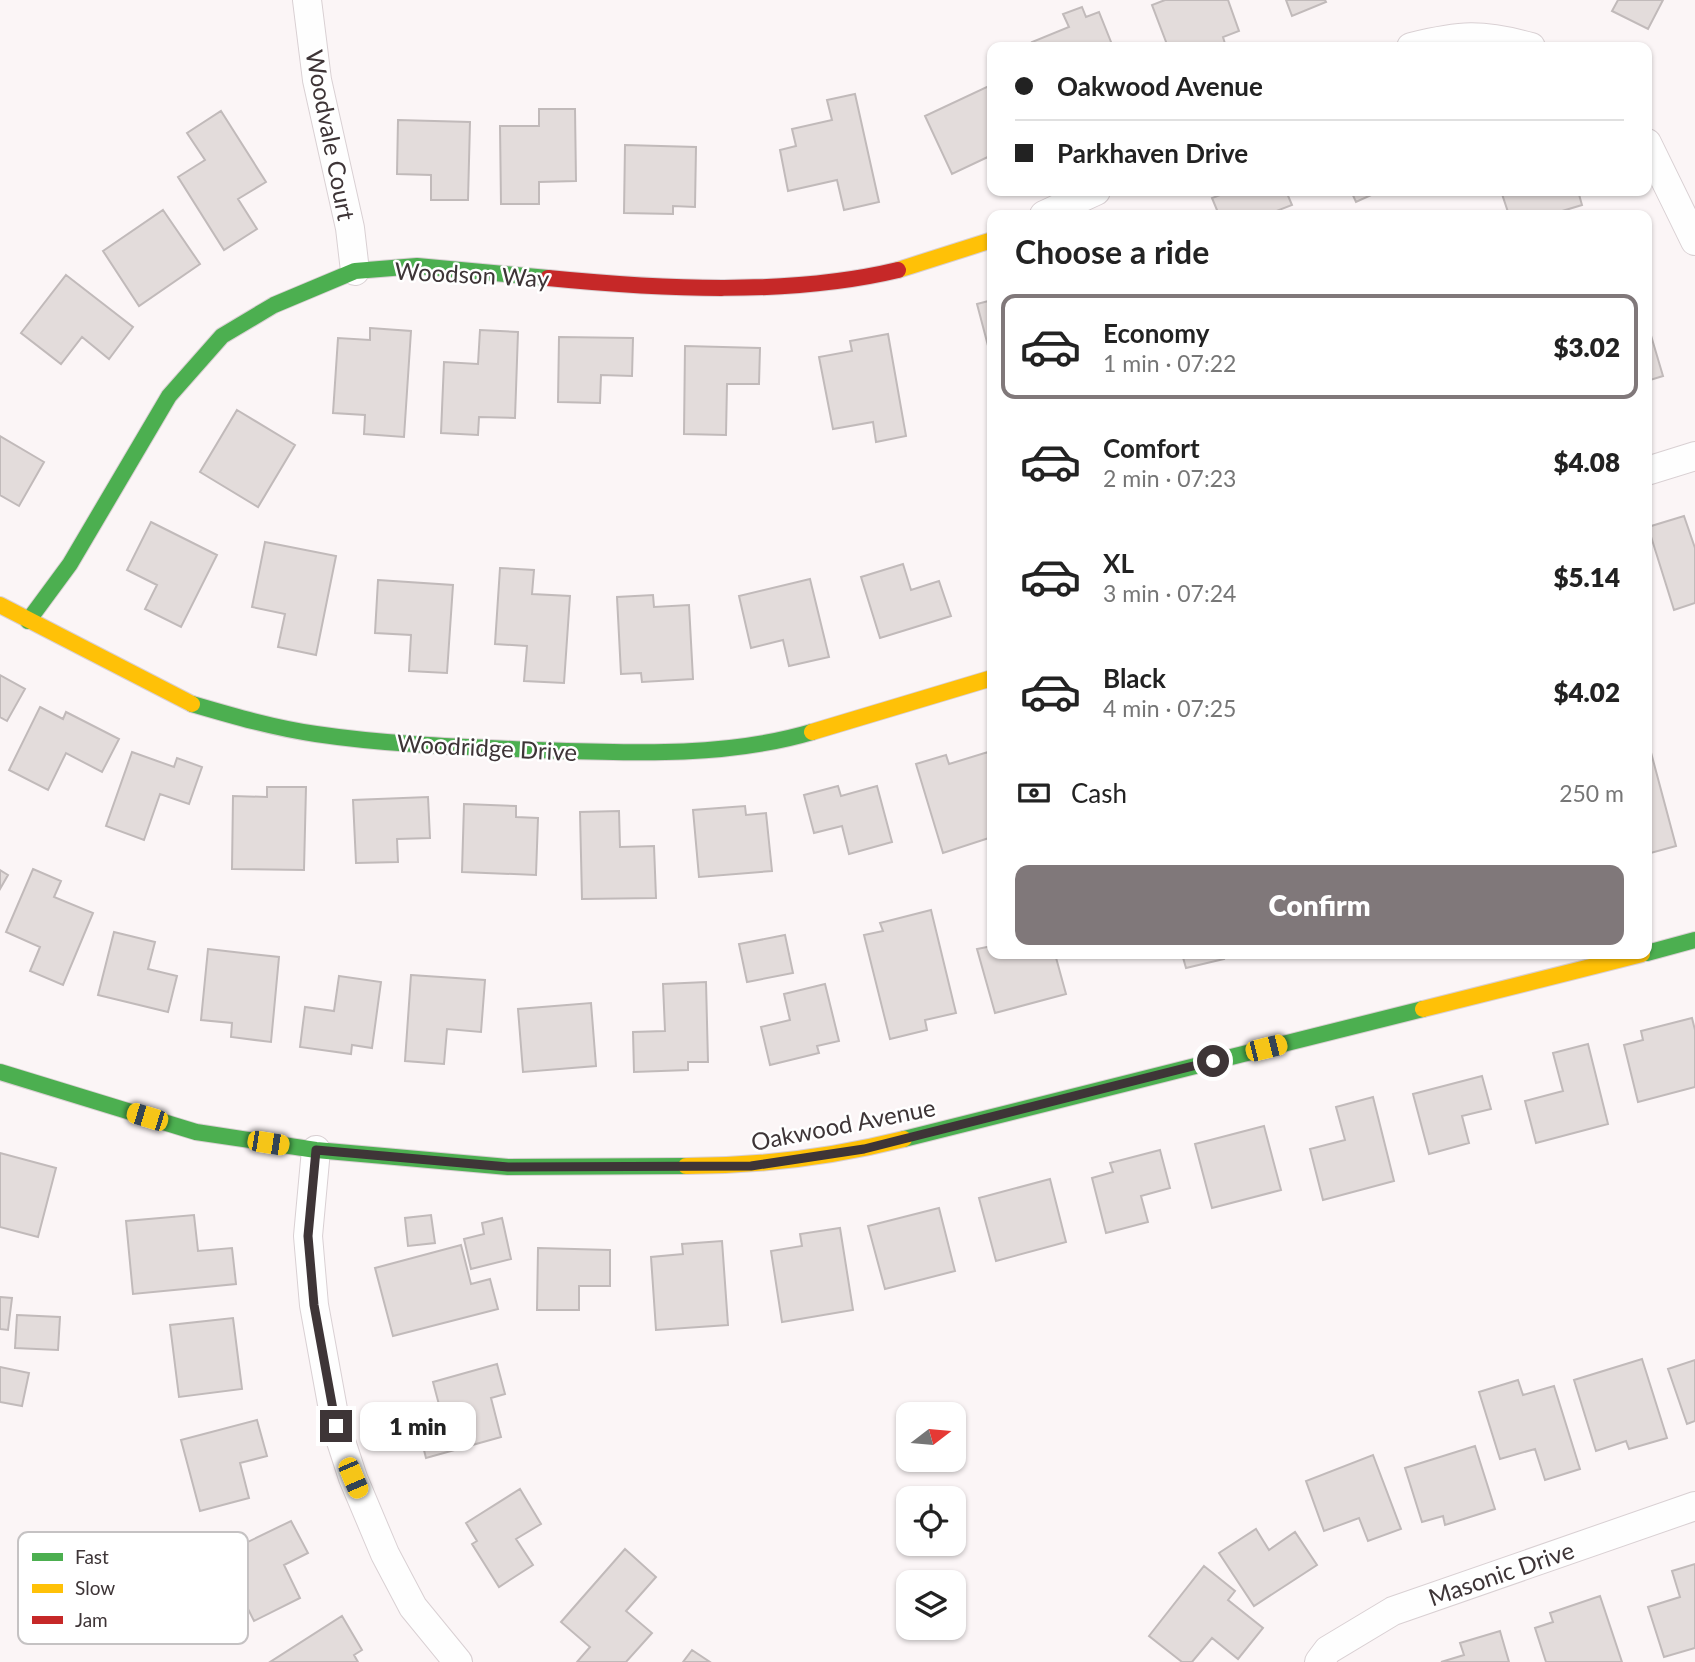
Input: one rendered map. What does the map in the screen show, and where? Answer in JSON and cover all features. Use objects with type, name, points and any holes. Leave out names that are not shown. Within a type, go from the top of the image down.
[{"type":"street","name":"Woodvale Court","points":[[307,0],[317,80],[351,228],[355,271]]},
{"type":"street","points":[[1432,42],[1458,36],[1513,42]]},
{"type":"street","points":[[1652,153],[1695,242]]},
{"type":"street","points":[[1055,210],[1085,196]]},
{"type":"street","name":"Woodson Way","points":[[29,621],[70,564],[169,396],[222,336],[274,305],[355,271],[417,267],[596,283],[777,287],[851,281],[922,264],[987,242]]},
{"type":"street","points":[[1652,469],[1695,456]]},
{"type":"street","name":"Woodridge Drive","points":[[0,606],[184,701],[248,720],[314,734],[404,744],[617,753],[703,751],[774,743],[987,679]]},
{"type":"street","name":"Oakwood Avenue","points":[[1652,951],[1695,940]]},
{"type":"street","name":"Oakwood Avenue","points":[[0,1072],[196,1132],[316,1150],[508,1167],[751,1166],[864,1149],[1620,959]]},
{"type":"street","points":[[316,1150],[308,1236],[314,1305],[336,1426],[353,1478],[401,1586],[413,1607],[458,1662]]},
{"type":"street","name":"Masonic Drive","points":[[1320,1662],[1328,1650],[1393,1611],[1695,1506]]},
{"type":"building","points":[[1165,0],[1228,0],[1239,31],[1223,37],[1224,42],[1166,42],[1152,5]]},
{"type":"building","points":[[1286,0],[1325,0],[1326,2],[1292,16]]},
{"type":"building","points":[[1618,0],[1663,0],[1648,29],[1612,11]]},
{"type":"building","points":[[1082,7],[1086,17],[1099,12],[1111,42],[1032,42],[1069,27],[1063,14]]},
{"type":"building","points":[[987,87],[987,157],[952,174],[925,116]]},
{"type":"building","points":[[855,94],[879,202],[844,210],[837,180],[788,191],[780,150],[796,146],[792,129],[832,120],[827,100]]},
{"type":"building","points":[[539,109],[575,109],[576,181],[539,182],[539,204],[501,204],[500,126],[539,126]]},
{"type":"building","points":[[221,111],[266,182],[238,199],[257,229],[224,250],[178,177],[205,160],[187,133]]},
{"type":"building","points":[[398,120],[470,122],[468,200],[431,200],[431,175],[397,174]]},
{"type":"building","points":[[625,145],[696,147],[695,207],[673,206],[673,214],[624,213]]},
{"type":"building","points":[[1288,196],[1292,205],[1279,210],[1217,210],[1212,198]]},
{"type":"building","points":[[1353,196],[1369,196],[1356,202]]},
{"type":"building","points":[[1503,196],[1579,196],[1582,205],[1566,210],[1507,210]]},
{"type":"building","points":[[163,210],[200,264],[139,306],[103,251]]},
{"type":"building","points":[[66,275],[133,327],[109,359],[82,337],[61,364],[21,333]]},
{"type":"building","points":[[987,301],[987,342],[977,304]]},
{"type":"building","points":[[370,328],[411,331],[404,437],[364,434],[365,415],[333,413],[338,338],[370,340]]},
{"type":"building","points":[[480,330],[518,332],[515,418],[479,417],[478,435],[441,433],[444,362],[478,364]]},
{"type":"building","points":[[888,334],[906,436],[876,442],[873,422],[833,429],[819,357],[852,351],[850,341]]},
{"type":"building","points":[[559,337],[633,338],[632,376],[601,375],[600,403],[558,402]]},
{"type":"building","points":[[1652,339],[1663,376],[1652,379]]},
{"type":"building","points":[[685,346],[760,348],[759,384],[727,384],[726,435],[684,434]]},
{"type":"building","points":[[237,410],[295,445],[258,507],[200,472]]},
{"type":"building","points":[[0,436],[44,462],[19,506],[0,495]]},
{"type":"building","points":[[1684,516],[1695,548],[1695,603],[1674,610],[1652,540],[1652,526]]},
{"type":"building","points":[[151,522],[217,555],[181,627],[145,609],[157,585],[127,570]]},
{"type":"building","points":[[265,542],[336,556],[316,655],[278,647],[285,614],[252,607]]},
{"type":"building","points":[[903,564],[911,590],[939,581],[951,616],[880,638],[861,577]]},
{"type":"building","points":[[500,568],[534,570],[532,594],[570,596],[564,683],[524,681],[527,646],[495,644]]},
{"type":"building","points":[[810,579],[829,657],[789,666],[783,640],[751,648],[739,596]]},
{"type":"building","points":[[378,580],[453,585],[447,673],[409,671],[411,635],[375,633]]},
{"type":"building","points":[[653,595],[654,607],[689,605],[693,679],[642,682],[641,673],[621,674],[617,597]]},
{"type":"building","points":[[0,675],[25,689],[7,721],[0,717]]},
{"type":"building","points":[[40,707],[63,719],[66,712],[119,739],[102,772],[66,753],[48,790],[9,770]]},
{"type":"building","points":[[132,752],[174,767],[177,758],[202,767],[189,804],[160,794],[144,840],[106,826]]},
{"type":"building","points":[[987,752],[987,839],[943,853],[916,764],[946,755],[949,764]]},
{"type":"building","points":[[1652,756],[1676,846],[1652,853]]},
{"type":"building","points":[[838,786],[841,796],[877,786],[892,842],[849,854],[842,826],[814,833],[804,795]]},
{"type":"building","points":[[267,787],[306,787],[304,870],[232,869],[233,796],[267,797]]},
{"type":"building","points":[[428,797],[430,838],[397,839],[398,862],[356,863],[353,800]]},
{"type":"building","points":[[464,804],[516,806],[516,817],[538,818],[536,875],[462,872]]},
{"type":"building","points":[[745,806],[746,815],[766,813],[772,871],[699,877],[693,810]]},
{"type":"building","points":[[619,811],[620,847],[654,846],[656,898],[582,899],[580,812]]},
{"type":"building","points":[[33,869],[61,881],[54,897],[93,913],[63,985],[30,971],[40,947],[6,932]]},
{"type":"building","points":[[0,870],[8,875],[0,889]]},
{"type":"building","points":[[931,910],[956,1013],[925,1020],[927,1030],[890,1039],[864,935],[883,931],[880,923]]},
{"type":"building","points":[[114,932],[155,942],[148,969],[177,976],[168,1012],[98,995]]},
{"type":"building","points":[[785,935],[793,973],[747,982],[739,944]]},
{"type":"building","points":[[987,947],[987,959],[1056,959],[1066,994],[995,1013],[977,949]]},
{"type":"building","points":[[208,949],[279,957],[271,1042],[231,1037],[232,1023],[201,1020]]},
{"type":"building","points":[[1183,959],[1224,959],[1186,968]]},
{"type":"building","points":[[411,975],[485,980],[481,1032],[447,1029],[444,1064],[405,1061]]},
{"type":"building","points":[[339,976],[381,982],[372,1048],[352,1045],[351,1054],[300,1047],[305,1007],[334,1011]]},
{"type":"building","points":[[706,982],[708,1062],[688,1062],[688,1070],[634,1072],[633,1032],[665,1031],[663,984]]},
{"type":"building","points":[[825,984],[839,1041],[817,1046],[819,1053],[770,1065],[761,1027],[790,1020],[784,994]]},
{"type":"building","points":[[591,1003],[596,1066],[523,1072],[518,1009]]},
{"type":"building","points":[[1692,1018],[1695,1030],[1695,1087],[1638,1102],[1624,1045],[1643,1040],[1641,1031]]},
{"type":"building","points":[[1588,1044],[1608,1124],[1536,1143],[1525,1101],[1563,1091],[1553,1053]]},
{"type":"building","points":[[1482,1076],[1491,1109],[1462,1116],[1469,1143],[1429,1154],[1413,1094]]},
{"type":"building","points":[[1373,1097],[1394,1181],[1323,1200],[1310,1149],[1345,1140],[1336,1107]]},
{"type":"building","points":[[1264,1126],[1281,1190],[1212,1208],[1195,1144]]},
{"type":"building","points":[[1160,1150],[1170,1188],[1141,1196],[1148,1222],[1106,1233],[1092,1178],[1113,1172],[1110,1163]]},
{"type":"building","points":[[0,1153],[56,1168],[38,1237],[0,1227]]},
{"type":"building","points":[[1050,1179],[1066,1242],[996,1261],[979,1198]]},
{"type":"building","points":[[939,1208],[955,1271],[885,1289],[868,1226]]},
{"type":"building","points":[[194,1215],[198,1251],[232,1248],[236,1284],[133,1294],[126,1221]]},
{"type":"building","points":[[431,1215],[435,1243],[408,1246],[405,1218]]},
{"type":"building","points":[[502,1218],[511,1259],[471,1269],[464,1239],[484,1234],[482,1223]]},
{"type":"building","points":[[840,1228],[853,1310],[782,1322],[771,1251],[802,1246],[800,1234]]},
{"type":"building","points":[[722,1241],[728,1325],[656,1330],[651,1257],[683,1254],[682,1244]]},
{"type":"building","points":[[461,1245],[471,1284],[490,1279],[498,1309],[393,1336],[375,1268]]},
{"type":"building","points":[[538,1248],[610,1250],[610,1286],[579,1286],[579,1310],[537,1310]]},
{"type":"building","points":[[0,1297],[12,1298],[8,1330],[0,1329]]},
{"type":"building","points":[[17,1315],[60,1317],[58,1350],[15,1348]]},
{"type":"building","points":[[233,1318],[242,1389],[179,1397],[170,1325]]},
{"type":"building","points":[[1642,1359],[1667,1438],[1629,1449],[1626,1441],[1596,1451],[1574,1380]]},
{"type":"building","points":[[1695,1360],[1695,1421],[1687,1424],[1668,1369]]},
{"type":"building","points":[[497,1364],[505,1394],[491,1398],[501,1437],[426,1458],[417,1423],[442,1416],[433,1382]]},
{"type":"building","points":[[0,1367],[29,1373],[22,1406],[0,1402]]},
{"type":"building","points":[[1518,1380],[1523,1395],[1554,1386],[1580,1469],[1545,1480],[1535,1449],[1500,1459],[1479,1392]]},
{"type":"building","points":[[257,1420],[267,1456],[240,1463],[249,1498],[200,1511],[181,1440]]},
{"type":"building","points":[[1475,1446],[1495,1509],[1445,1525],[1443,1516],[1422,1522],[1405,1468]]},
{"type":"building","points":[[1373,1455],[1401,1529],[1368,1541],[1359,1518],[1324,1531],[1306,1481]]},
{"type":"building","points":[[520,1489],[541,1524],[516,1539],[533,1565],[499,1587],[472,1544],[477,1541],[466,1523]]},
{"type":"building","points":[[291,1521],[308,1553],[284,1565],[300,1598],[254,1621],[248,1609],[248,1542]]},
{"type":"building","points":[[1256,1529],[1269,1550],[1295,1532],[1317,1565],[1254,1606],[1219,1553]]},
{"type":"building","points":[[625,1549],[656,1577],[626,1611],[652,1633],[626,1662],[577,1662],[590,1647],[561,1622]]},
{"type":"building","points":[[1695,1564],[1695,1648],[1664,1657],[1648,1607],[1680,1597],[1672,1571]]},
{"type":"building","points":[[1204,1566],[1235,1591],[1228,1600],[1263,1628],[1238,1659],[1212,1638],[1192,1662],[1182,1662],[1149,1636]]},
{"type":"building","points":[[1600,1596],[1622,1662],[1546,1662],[1535,1628],[1553,1622],[1550,1613]]},
{"type":"building","points":[[342,1616],[362,1650],[354,1655],[358,1662],[270,1662]]},
{"type":"building","points":[[1500,1631],[1509,1662],[1441,1662],[1464,1655],[1460,1643]]},
{"type":"building","points":[[692,1650],[710,1662],[683,1662]]},
{"type":"traffic: fast","points":[[28,621],[70,564],[169,396],[222,336],[274,305],[355,271],[417,266],[548,278]]},
{"type":"traffic: fast","points":[[192,704],[269,725],[316,734],[482,748],[676,752],[745,746],[812,732]]},
{"type":"traffic: fast","points":[[1652,952],[1695,940]]},
{"type":"traffic: fast","points":[[904,1139],[1423,1009]]},
{"type":"traffic: fast","points":[[0,1072],[196,1132],[316,1150],[508,1167],[686,1166]]},
{"type":"traffic: slow","points":[[898,270],[987,242]]},
{"type":"traffic: slow","points":[[0,605],[192,704]]},
{"type":"traffic: slow","points":[[812,732],[987,680]]},
{"type":"traffic: slow","points":[[1423,1009],[1622,959]]},
{"type":"traffic: slow","points":[[686,1166],[796,1159],[904,1139]]},
{"type":"traffic: jam","points":[[548,278],[679,287],[769,287],[813,284],[898,270]]},
{"type":"route","points":[[336,1426],[314,1305],[308,1236],[316,1150],[508,1167],[751,1166],[864,1149],[1213,1061]]}]
